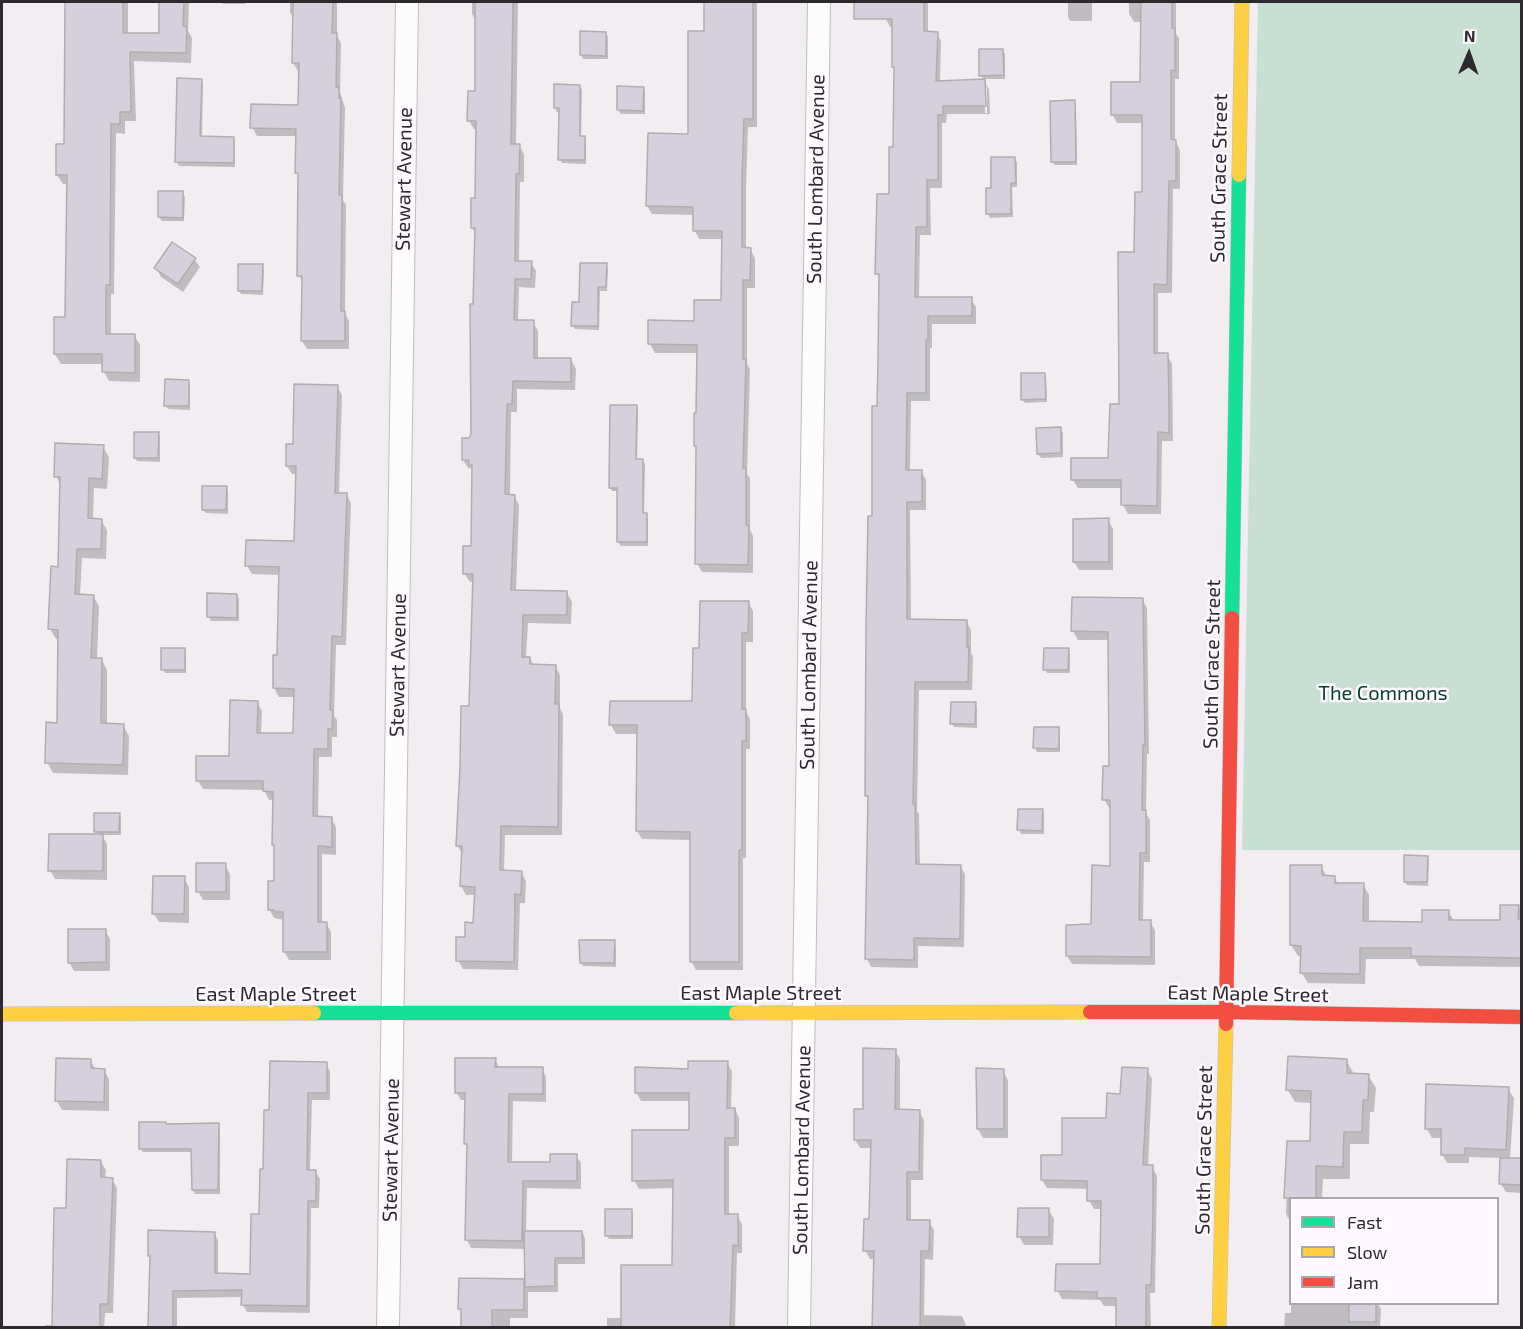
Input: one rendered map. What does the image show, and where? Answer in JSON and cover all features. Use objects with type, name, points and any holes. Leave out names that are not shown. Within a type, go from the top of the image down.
[{"type":"street","name":"Stewart Avenue","points":[[388,1328],[407,2]]},
{"type":"street","name":"South Lombard Avenue","points":[[799,1328],[819,2]]},
{"type":"street","name":"South Grace Street","points":[[1219,1328],[1242,2]]},
{"type":"street","name":"East Maple Street","points":[[2,1014],[1226,1012],[1521,1017]]},
{"type":"green space","name":"The Commons","points":[[1258,2],[1521,2],[1521,850],[1242,850]]},
{"type":"building","points":[[65,2],[123,2],[123,33],[159,33],[159,2],[184,2],[183,26],[187,27],[186,53],[130,52],[131,112],[120,112],[120,124],[111,124],[110,285],[106,285],[106,334],[135,334],[135,373],[102,372],[102,354],[54,354],[54,317],[65,317],[67,175],[56,175],[56,144],[64,144]]},
{"type":"building","points":[[293,2],[333,2],[332,33],[337,33],[336,87],[339,87],[339,98],[341,98],[339,195],[342,195],[341,311],[345,311],[345,341],[301,341],[302,276],[297,276],[296,129],[250,128],[251,104],[298,105],[299,63],[292,63]]},
{"type":"building","points":[[475,2],[513,2],[511,144],[520,144],[519,174],[516,174],[515,261],[532,261],[531,279],[515,279],[514,320],[534,320],[534,358],[571,358],[571,382],[513,381],[512,404],[507,404],[505,494],[515,495],[511,590],[567,591],[567,615],[523,615],[522,657],[530,657],[530,664],[556,665],[555,704],[559,704],[558,827],[501,826],[500,870],[522,871],[521,895],[515,894],[514,962],[456,961],[456,937],[465,937],[465,922],[473,923],[475,887],[460,886],[462,846],[456,846],[461,706],[469,706],[473,574],[463,574],[463,546],[471,546],[472,465],[469,465],[469,460],[462,460],[462,438],[469,438],[471,434],[470,304],[473,304],[475,228],[471,228],[471,198],[475,198],[476,121],[467,121],[468,91],[475,91]]},
{"type":"building","points":[[704,2],[753,2],[753,119],[744,119],[742,179],[742,247],[751,248],[750,280],[743,280],[743,359],[746,359],[743,468],[746,468],[746,525],[749,526],[748,565],[695,564],[694,413],[696,413],[697,345],[648,344],[648,320],[694,321],[694,300],[721,300],[722,231],[693,231],[693,207],[646,206],[648,133],[688,134],[688,31],[704,31]]},
{"type":"building","points":[[854,2],[924,2],[924,31],[938,32],[936,81],[985,79],[986,106],[943,106],[943,115],[938,115],[938,180],[927,180],[927,227],[916,227],[915,297],[972,297],[972,316],[928,316],[926,393],[907,393],[906,470],[922,470],[922,502],[907,502],[907,619],[967,620],[967,647],[969,647],[968,682],[915,682],[913,804],[915,804],[916,864],[961,865],[960,939],[914,938],[914,960],[865,959],[868,796],[865,796],[866,627],[868,516],[872,516],[872,406],[877,406],[879,274],[875,274],[877,194],[889,194],[889,147],[893,147],[894,67],[892,67],[892,19],[854,19]]},
{"type":"building","points":[[1141,2],[1172,2],[1172,28],[1175,28],[1175,71],[1171,70],[1171,139],[1176,140],[1176,181],[1169,181],[1167,285],[1154,284],[1154,353],[1168,353],[1169,405],[1169,433],[1158,432],[1157,506],[1121,505],[1121,480],[1071,480],[1071,458],[1108,458],[1110,404],[1119,404],[1118,252],[1134,252],[1135,192],[1142,192],[1142,115],[1111,115],[1111,82],[1140,82]]},
{"type":"building","points":[[580,31],[606,32],[606,56],[580,55]]},
{"type":"building","points":[[979,49],[1003,49],[1004,75],[979,76]]},
{"type":"building","points":[[177,78],[202,79],[200,136],[234,137],[234,163],[175,162]]},
{"type":"building","points":[[554,84],[580,85],[580,136],[585,136],[585,160],[558,160],[559,108],[554,108]]},
{"type":"building","points":[[617,86],[644,87],[643,111],[617,110]]},
{"type":"building","points":[[1075,100],[1076,162],[1051,162],[1050,101]]},
{"type":"building","points":[[991,157],[1015,157],[1016,183],[1011,183],[1011,214],[986,214],[986,188],[991,188]]},
{"type":"building","points":[[158,191],[183,191],[183,218],[158,217]]},
{"type":"building","points":[[172,242],[196,258],[178,284],[154,268]]},
{"type":"building","points":[[580,263],[607,263],[606,287],[598,287],[598,326],[571,326],[572,302],[579,302]]},
{"type":"building","points":[[238,264],[263,264],[262,291],[238,291]]},
{"type":"building","points":[[1021,373],[1045,373],[1046,399],[1021,400]]},
{"type":"building","points":[[165,379],[189,380],[189,406],[164,406]]},
{"type":"building","points":[[294,384],[338,385],[335,493],[347,493],[342,637],[332,636],[330,710],[333,710],[332,729],[328,729],[328,749],[314,749],[313,816],[332,817],[332,847],[318,846],[318,922],[327,922],[327,952],[283,952],[283,912],[268,910],[268,881],[274,881],[273,792],[263,791],[263,781],[196,781],[196,756],[229,756],[230,700],[258,701],[257,733],[293,733],[294,689],[273,688],[273,655],[277,655],[279,567],[245,566],[246,540],[294,541],[296,466],[286,466],[286,444],[293,444]]},
{"type":"building","points":[[610,405],[637,405],[636,459],[643,459],[643,513],[647,513],[647,542],[617,542],[617,488],[609,488]]},
{"type":"building","points":[[1061,427],[1061,453],[1037,454],[1036,428]]},
{"type":"building","points":[[134,432],[159,432],[158,458],[134,458]]},
{"type":"building","points":[[55,443],[104,445],[102,479],[89,478],[88,518],[102,519],[101,549],[77,549],[75,594],[94,595],[91,658],[102,658],[101,723],[124,724],[123,765],[45,763],[46,722],[57,723],[58,630],[48,629],[51,566],[58,567],[60,477],[54,477]]},
{"type":"building","points":[[202,486],[227,486],[226,510],[202,510]]},
{"type":"building","points":[[1109,518],[1109,562],[1073,562],[1073,519]]},
{"type":"building","points":[[207,593],[237,594],[237,618],[207,617]]},
{"type":"building","points":[[1072,597],[1143,598],[1145,745],[1143,745],[1142,810],[1146,810],[1146,853],[1140,853],[1139,920],[1151,920],[1151,957],[1066,956],[1066,925],[1091,924],[1092,865],[1110,866],[1110,800],[1102,800],[1103,766],[1109,766],[1108,632],[1071,631]]},
{"type":"building","points":[[700,601],[749,601],[748,633],[742,633],[742,709],[746,709],[746,741],[742,741],[739,962],[690,962],[690,832],[636,831],[637,725],[609,725],[610,701],[692,701],[693,648],[699,648]]},
{"type":"building","points":[[161,648],[185,648],[185,670],[161,670]]},
{"type":"building","points":[[1044,648],[1069,648],[1068,670],[1043,670]]},
{"type":"building","points":[[951,702],[976,702],[975,724],[950,724]]},
{"type":"building","points":[[1034,727],[1059,727],[1059,749],[1033,748]]},
{"type":"building","points":[[1018,809],[1043,809],[1042,831],[1017,830]]},
{"type":"building","points":[[94,813],[120,813],[119,832],[94,832]]},
{"type":"building","points":[[49,834],[103,834],[103,871],[48,871]]},
{"type":"building","points":[[1404,855],[1428,856],[1427,882],[1404,882]]},
{"type":"building","points":[[196,863],[226,863],[226,892],[196,892]]},
{"type":"building","points":[[1290,865],[1322,865],[1322,875],[1335,876],[1335,883],[1364,883],[1363,921],[1422,922],[1422,910],[1449,910],[1449,920],[1500,920],[1500,905],[1519,905],[1521,958],[1411,956],[1411,948],[1360,948],[1360,974],[1300,973],[1301,946],[1290,945]]},
{"type":"building","points":[[153,876],[185,876],[184,914],[152,914]]},
{"type":"building","points":[[68,929],[106,929],[106,962],[68,963]]},
{"type":"building","points":[[579,940],[615,940],[614,963],[580,963]]},
{"type":"building","points":[[863,1048],[896,1049],[895,1109],[920,1110],[919,1172],[907,1172],[907,1220],[930,1220],[929,1251],[921,1251],[920,1328],[872,1328],[874,1251],[863,1251],[864,1219],[869,1219],[871,1140],[854,1140],[854,1109],[863,1109]]},
{"type":"building","points":[[1288,1056],[1347,1059],[1347,1073],[1369,1074],[1368,1100],[1363,1100],[1362,1132],[1344,1132],[1343,1167],[1316,1166],[1316,1197],[1284,1198],[1287,1141],[1310,1141],[1311,1091],[1286,1090]]},
{"type":"building","points":[[56,1058],[91,1059],[91,1068],[105,1069],[104,1102],[55,1101]]},
{"type":"building","points":[[455,1058],[496,1058],[495,1067],[543,1067],[543,1094],[509,1094],[508,1162],[550,1162],[550,1154],[577,1154],[577,1181],[523,1181],[522,1241],[465,1240],[467,1144],[464,1144],[465,1093],[455,1093]]},
{"type":"building","points":[[270,1061],[327,1062],[327,1093],[308,1093],[307,1170],[316,1170],[316,1201],[308,1201],[307,1306],[241,1305],[242,1290],[173,1291],[173,1328],[148,1328],[150,1256],[148,1256],[148,1230],[215,1232],[215,1273],[250,1274],[251,1214],[259,1214],[260,1169],[263,1169],[264,1110],[269,1110]]},
{"type":"building","points":[[688,1061],[728,1061],[727,1108],[735,1108],[735,1138],[725,1138],[725,1214],[738,1214],[738,1246],[733,1245],[730,1328],[621,1328],[621,1265],[672,1265],[673,1180],[632,1181],[632,1130],[689,1130],[689,1093],[635,1093],[635,1067],[688,1069]]},
{"type":"building","points":[[1122,1067],[1148,1068],[1143,1165],[1153,1165],[1153,1216],[1151,1285],[1146,1285],[1146,1328],[1116,1328],[1116,1298],[1097,1298],[1097,1292],[1055,1291],[1056,1264],[1100,1264],[1101,1201],[1087,1201],[1087,1181],[1041,1180],[1041,1155],[1062,1155],[1062,1118],[1106,1118],[1107,1093],[1120,1094]]},
{"type":"building","points":[[976,1068],[1004,1069],[1004,1129],[977,1129]]},
{"type":"building","points":[[1426,1084],[1509,1087],[1506,1150],[1465,1148],[1465,1155],[1441,1155],[1441,1129],[1425,1129]]},
{"type":"building","points":[[139,1122],[219,1123],[218,1190],[192,1190],[191,1149],[139,1149]]},
{"type":"building","points":[[1500,1158],[1521,1158],[1521,1185],[1499,1184]]},
{"type":"building","points":[[67,1159],[101,1160],[101,1177],[113,1178],[108,1304],[100,1304],[100,1328],[52,1328],[54,1208],[66,1208]]},
{"type":"building","points":[[1018,1208],[1049,1208],[1049,1237],[1017,1237]]},
{"type":"building","points":[[605,1209],[632,1209],[632,1236],[605,1236]]},
{"type":"building","points":[[524,1231],[582,1231],[583,1258],[555,1258],[555,1286],[525,1287]]},
{"type":"building","points":[[459,1278],[524,1279],[524,1310],[492,1310],[492,1328],[461,1328],[461,1309],[458,1309]]},
{"type":"building","points":[[1349,1305],[1376,1305],[1376,1322],[1349,1322]]},
{"type":"traffic: fast","points":[[1232,618],[1239,175]]},
{"type":"traffic: fast","points":[[314,1013],[736,1013]]},
{"type":"traffic: slow","points":[[1239,175],[1242,2]]},
{"type":"traffic: slow","points":[[736,1013],[1090,1012]]},
{"type":"traffic: slow","points":[[2,1014],[314,1013]]},
{"type":"traffic: slow","points":[[1219,1328],[1226,1024]]},
{"type":"traffic: jam","points":[[1226,1024],[1232,618]]},
{"type":"traffic: jam","points":[[1090,1012],[1522,1017]]}]
